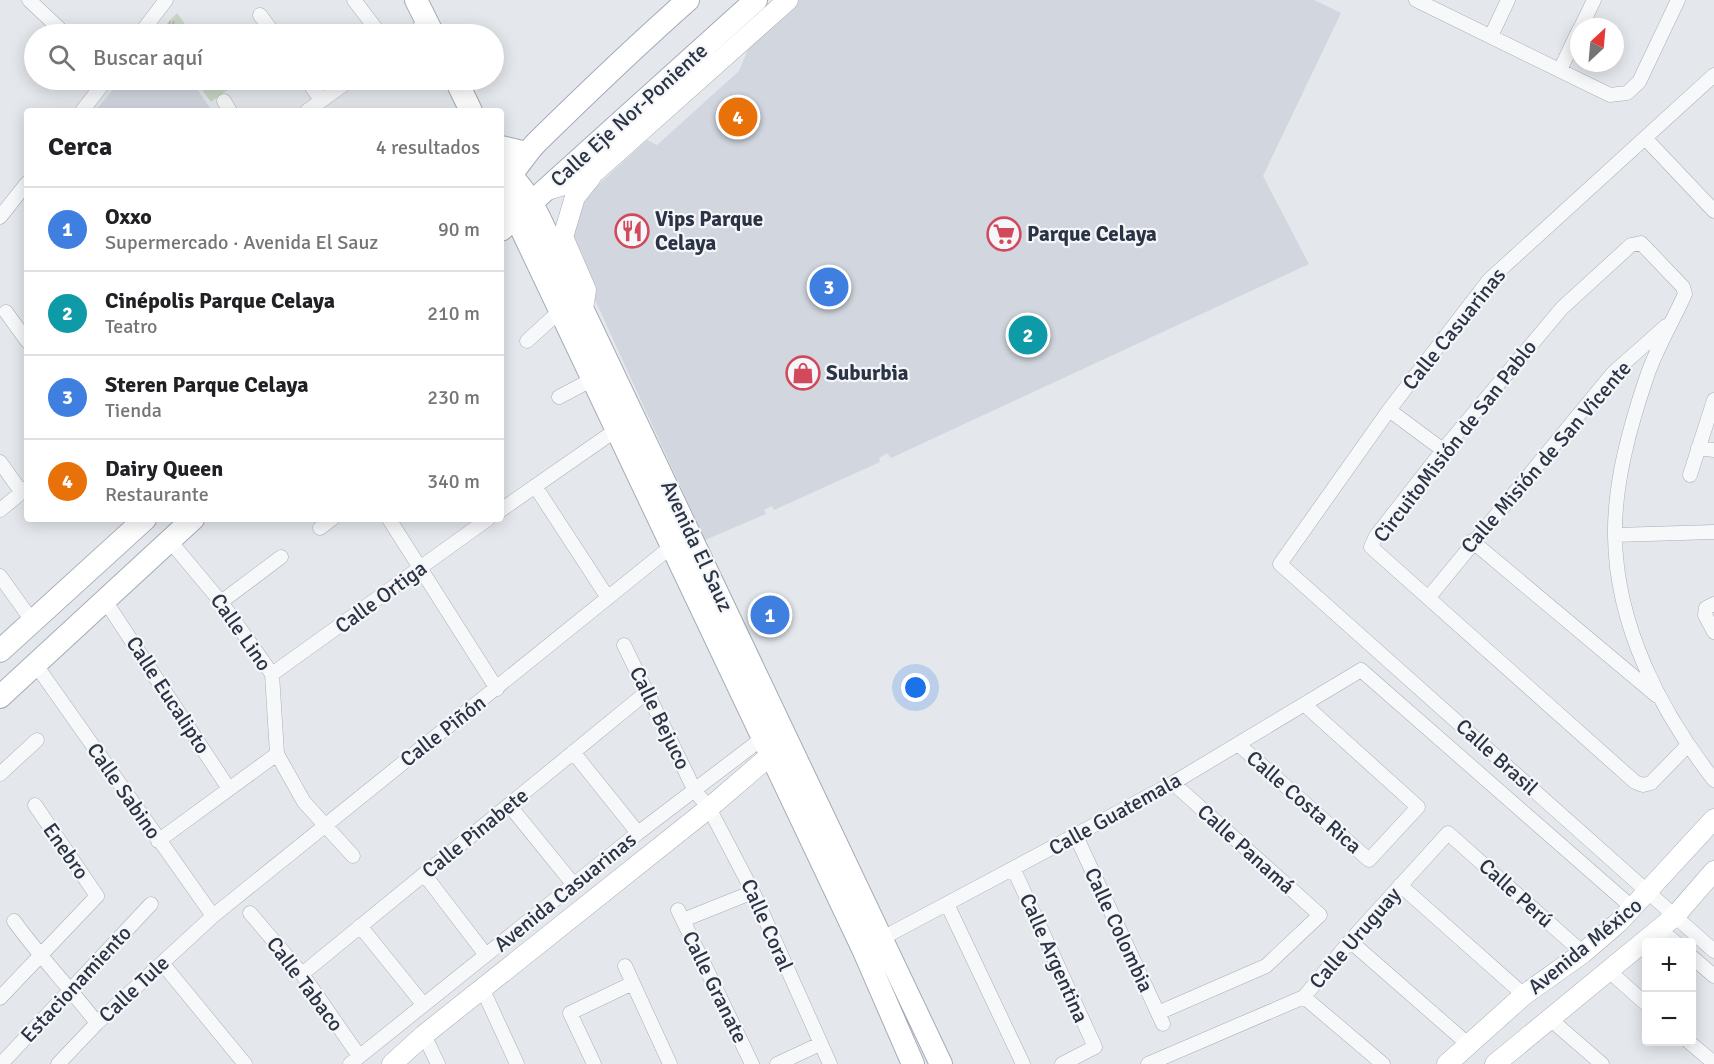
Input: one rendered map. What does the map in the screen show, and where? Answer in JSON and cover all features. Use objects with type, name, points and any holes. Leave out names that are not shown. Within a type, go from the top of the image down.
[{"type":"main road","points":[[416,0],[422,24]]},
{"type":"main road","name":"Calle Eje Nor-Poniente","points":[[504,178],[526,153],[626,55],[688,0]]},
{"type":"main road","name":"Calle Eje Nor-Poniente","points":[[523,210],[756,0]]},
{"type":"main road","points":[[461,90],[470,108]]},
{"type":"main road","points":[[504,148],[526,153]]},
{"type":"main road","name":"Avenida El Sauz","points":[[504,178],[523,210],[572,309],[597,371],[616,430],[766,749],[872,944],[941,1064]]},
{"type":"main road","name":"Avenida El Sauz","points":[[597,371],[687,524],[784,731],[872,944],[913,1064]]},
{"type":"main road","points":[[0,651],[142,522]]},
{"type":"main road","points":[[5,692],[106,602],[190,522]]},
{"type":"main road","points":[[669,541],[687,524]]},
{"type":"main road","points":[[26,628],[21,648],[26,656],[38,663]]},
{"type":"main road","points":[[0,663],[10,675],[5,692]]},
{"type":"street","points":[[29,0],[54,24]]},
{"type":"street","points":[[148,24],[166,0]]},
{"type":"street","points":[[354,0],[372,24]]},
{"type":"street","points":[[527,341],[572,309],[586,290],[563,237],[575,197],[597,171],[788,0]]},
{"type":"street","points":[[1418,0],[1610,95],[1628,93],[1639,82],[1678,0]]},
{"type":"street","points":[[1491,36],[1508,0]]},
{"type":"street","points":[[1585,18],[1594,0]]},
{"type":"street","points":[[260,15],[267,24]]},
{"type":"street","points":[[1560,70],[1570,50]]},
{"type":"street","name":"Calle Casuarinas","points":[[1280,564],[1389,410],[1489,280],[1714,75]]},
{"type":"street","points":[[84,108],[98,90]]},
{"type":"street","points":[[314,90],[321,100]]},
{"type":"street","points":[[311,108],[336,90]]},
{"type":"street","points":[[1646,138],[1714,211]]},
{"type":"street","points":[[523,210],[597,171]]},
{"type":"street","points":[[0,216],[24,188]]},
{"type":"street","name":"CircuitoMisión de San Pablo","points":[[1669,323],[1685,294],[1683,287],[1649,249],[1641,243],[1631,245],[1562,308],[1443,450],[1376,536],[1371,547],[1378,557],[1429,597],[1635,782],[1643,785],[1651,783],[1687,746]]},
{"type":"street","points":[[6,312],[24,337]]},
{"type":"street","points":[[1669,323],[1647,375],[1623,463],[1615,535],[1619,577],[1634,638],[1659,698],[1687,746],[1714,780]]},
{"type":"street","name":"Calle Misión de San Vicente","points":[[1429,597],[1472,542],[1613,374],[1669,323]]},
{"type":"street","points":[[559,397],[597,371]]},
{"type":"street","points":[[1690,475],[1714,400]]},
{"type":"street","points":[[1389,410],[1443,450]]},
{"type":"street","points":[[504,508],[616,430]]},
{"type":"street","points":[[1698,448],[1714,450]]},
{"type":"street","points":[[0,462],[24,490],[0,510]]},
{"type":"street","points":[[535,486],[608,598]]},
{"type":"street","points":[[320,528],[329,522]]},
{"type":"street","points":[[391,522],[497,689]]},
{"type":"street","name":"Calle Ortiga","points":[[273,675],[484,522]]},
{"type":"street","points":[[1615,535],[1714,532]]},
{"type":"street","name":"Calle Lino","points":[[170,541],[221,602],[273,675],[277,754],[304,802],[353,856]]},
{"type":"street","name":"Calle Piñón","points":[[213,916],[608,598],[669,541]]},
{"type":"street","points":[[1472,542],[1659,698]]},
{"type":"street","points":[[221,602],[281,557]]},
{"type":"street","name":"Calle Brasil","points":[[1280,564],[1714,951]]},
{"type":"street","points":[[0,576],[26,628]]},
{"type":"street","name":"Calle Eucalipto","points":[[106,602],[229,789]]},
{"type":"street","points":[[1714,604],[1706,608],[1705,615],[1714,632]]},
{"type":"street","name":"Calle Bejuco","points":[[624,645],[695,791]]},
{"type":"street","name":"Calle Sabino","points":[[38,663],[158,841],[213,916]]},
{"type":"street","name":"Calle Guatemala","points":[[872,944],[948,906],[1173,783],[1361,670],[1634,909]]},
{"type":"street","name":"Calle Pinabete","points":[[302,974],[647,692]]},
{"type":"street","name":"Calle Uruguay","points":[[1305,705],[1418,807],[1369,860]]},
{"type":"street","name":"Avenida Casuarinas","points":[[392,1064],[482,988],[709,808],[784,731]]},
{"type":"street","points":[[0,774],[37,740]]},
{"type":"street","name":"Calle Costa Rica","points":[[1239,745],[1369,860]]},
{"type":"street","name":"Avenida Casuarinas","points":[[355,1060],[638,833],[695,791],[766,749]]},
{"type":"street","points":[[573,753],[638,833]]},
{"type":"street","points":[[158,841],[277,754]]},
{"type":"street","name":"Calle Panamá","points":[[1173,783],[1320,915]]},
{"type":"street","name":"Calle Coral","points":[[695,791],[709,808],[753,892],[830,1064]]},
{"type":"street","points":[[509,805],[574,885]]},
{"type":"street","name":"Enebro","points":[[34,806],[98,896],[40,957]]},
{"type":"street","name":"Avenida México","points":[[1447,1064],[1524,994],[1583,952],[1634,909],[1714,819]]},
{"type":"street","name":"Calle Uruguay","points":[[1148,1064],[1179,1059],[1304,997],[1350,941],[1448,833]]},
{"type":"street","name":"Calle Perú","points":[[1448,833],[1583,952]]},
{"type":"street","name":"Calle Colombia","points":[[1076,836],[1160,1018]]},
{"type":"street","name":"Calle Argentina","points":[[1014,870],[1095,1047],[1062,1064]]},
{"type":"street","name":"Avenida México","points":[[1495,1064],[1675,916],[1714,871]]},
{"type":"street","points":[[424,874],[486,955]]},
{"type":"street","points":[[1400,885],[1524,994]]},
{"type":"street","name":"Calle Granate","points":[[752,1064],[680,915],[753,892]]},
{"type":"street","name":"Estacionamiento","points":[[1,1064],[151,904]]},
{"type":"street","points":[[948,906],[1023,1064]]},
{"type":"street","name":"Calle Tabaco","points":[[250,913],[302,974],[355,1060]]},
{"type":"street","name":"Calle Uruguay","points":[[1160,1018],[1266,966],[1320,915]]},
{"type":"street","name":"Calle Tule","points":[[58,1064],[97,1023],[213,916]]},
{"type":"street","points":[[14,921],[40,957],[70,988],[97,1023]]},
{"type":"street","points":[[1619,922],[1639,945]]},
{"type":"street","points":[[360,926],[423,1004]]},
{"type":"street","points":[[1659,929],[1670,938]]},
{"type":"street","points":[[1350,941],[1470,1045]]},
{"type":"street","points":[[2,989],[40,957]]},
{"type":"street","points":[[1696,960],[1714,976]]},
{"type":"street","points":[[162,963],[245,1064]]},
{"type":"street","points":[[625,966],[670,1064]]},
{"type":"street","points":[[1609,970],[1642,1000]]},
{"type":"street","points":[[594,1064],[570,1013],[633,983]]},
{"type":"street","points":[[482,988],[517,1064]]},
{"type":"street","points":[[443,989],[458,1008]]},
{"type":"street","points":[[1304,997],[1383,1064]]},
{"type":"street","points":[[1550,1019],[1602,1064]]},
{"type":"street","points":[[424,1035],[438,1064]]},
{"type":"street","points":[[777,1064],[820,1044]]},
{"type":"street","points":[[1695,1046],[1714,1063]]},
{"type":"shaded area","name":"Parque Celaya","points":[[796,0],[1314,0],[1341,13],[1263,176],[1309,264],[891,458],[887,453],[879,458],[880,462],[774,510],[772,506],[764,510],[766,514],[705,540],[573,252],[574,217],[586,196],[647,140],[657,145],[739,71],[751,42]]},
{"type":"shaded area","points":[[113,90],[198,90],[210,108],[98,108]]},
{"type":"green space","points":[[177,13],[185,24],[167,24]]},
{"type":"green space","points":[[202,90],[227,90],[211,102]]},
{"type":"place","name":"Dairy Queen","points":[[738,117]]},
{"type":"place","name":"Vips Parque Celaya","points":[[632,231]]},
{"type":"place","name":"Parque Celaya","points":[[1004,234]]},
{"type":"place","name":"Steren Parque Celaya","points":[[829,287]]},
{"type":"place","name":"Cinépolis Parque Celaya","points":[[1028,335]]},
{"type":"place","name":"Suburbia","points":[[803,373]]},
{"type":"place","name":"Oxxo","points":[[770,615]]}]
